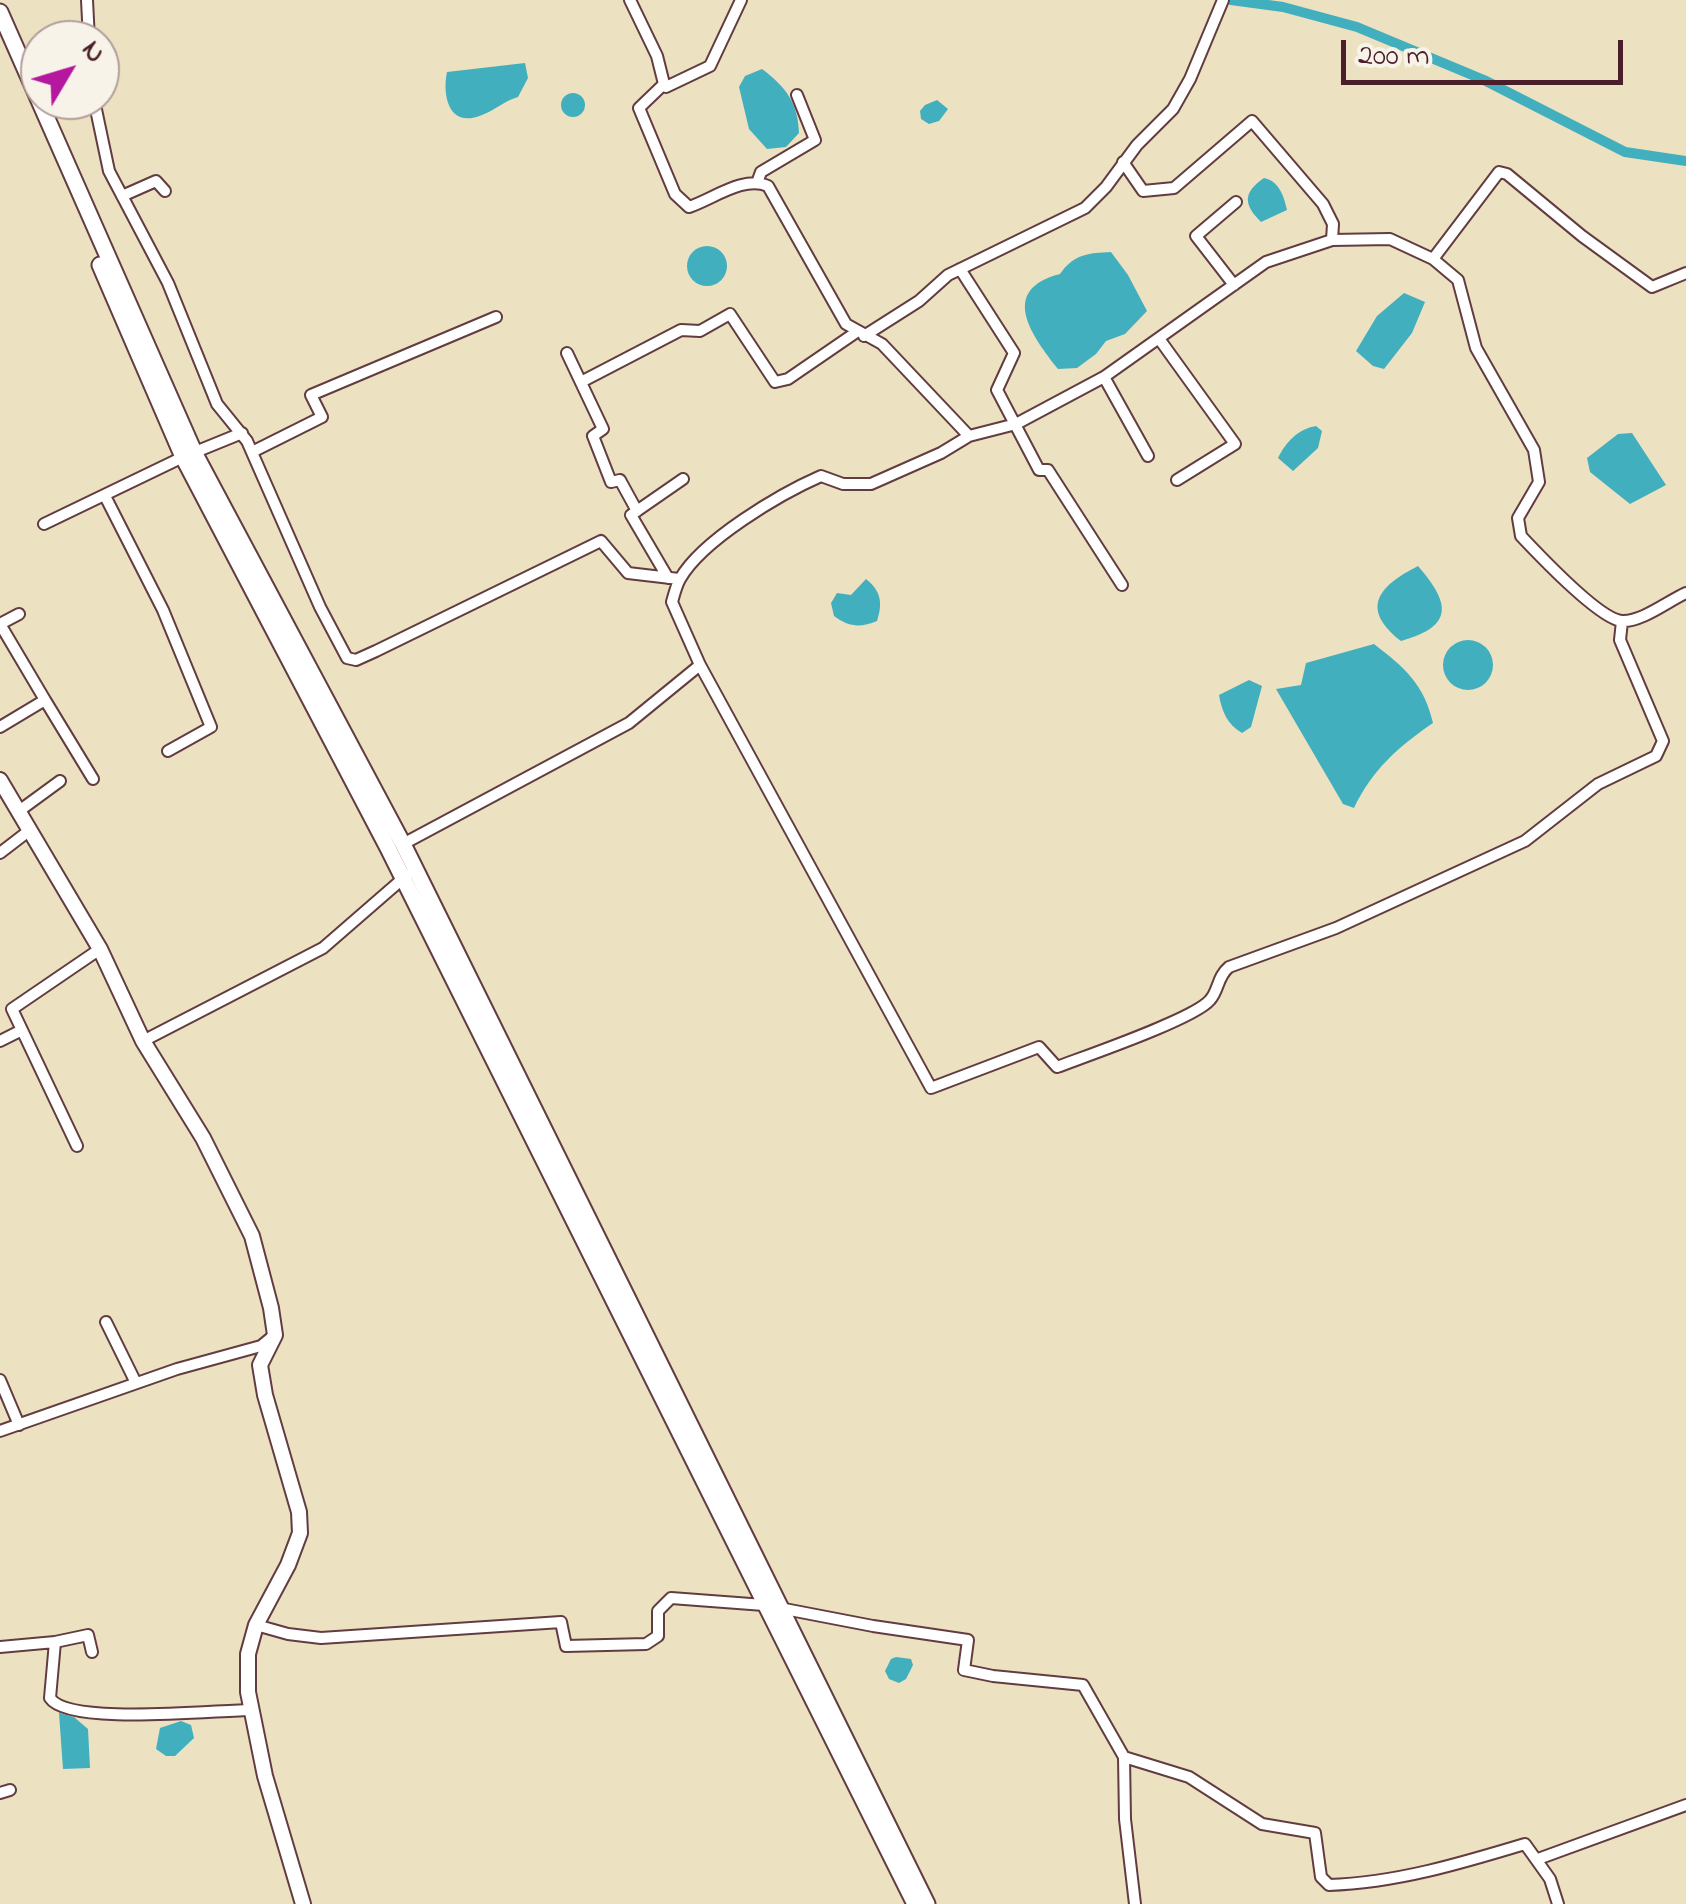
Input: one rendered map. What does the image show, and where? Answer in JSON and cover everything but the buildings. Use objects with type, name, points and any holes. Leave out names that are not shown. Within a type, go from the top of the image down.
[{"type":"main road","points":[[0,12],[189,456],[403,844],[408,875]]},
{"type":"main road","points":[[0,36],[189,456],[408,875],[916,1904]]},
{"type":"main road","points":[[771,1606],[927,1904]]},
{"type":"street","points":[[630,0],[657,56],[664,84],[639,108],[676,194],[689,207],[743,184],[768,186],[846,324],[882,344],[968,436]]},
{"type":"street","points":[[666,87],[710,66],[741,0]]},
{"type":"street","points":[[581,382],[681,330],[700,331],[730,314],[775,382],[788,379],[919,301],[948,275],[1085,208],[1173,109],[1190,80],[1221,5]]},
{"type":"street","points":[[757,183],[761,172],[815,140],[797,95]]},
{"type":"street","points":[[98,120],[109,172],[168,284],[218,404],[252,452],[320,607],[347,658],[366,656],[600,541],[628,573],[674,579]]},
{"type":"street","points":[[1123,162],[1143,191],[1174,188],[1252,121],[1323,204],[1333,224],[1332,240]]},
{"type":"street","points":[[1433,259],[1499,172],[1507,174],[1652,287],[1686,272]]},
{"type":"street","points":[[122,196],[156,181],[166,191]]},
{"type":"street","points":[[1234,285],[1196,236],[1236,202]]},
{"type":"street","points":[[674,579],[715,541],[789,490],[821,476],[843,484],[870,484],[968,436],[1016,424],[1104,377],[1266,262],[1332,240],[1390,239],[1433,259],[1458,280],[1476,348],[1534,450],[1540,482],[1518,518],[1521,536],[1602,612],[1622,621],[1632,620],[1686,593]]},
{"type":"street","points":[[960,269],[1014,352],[997,390],[1040,470],[1048,470],[1122,586]]},
{"type":"street","points":[[252,452],[322,417],[311,395],[496,318]]},
{"type":"street","points":[[1160,340],[1235,444],[1177,480]]},
{"type":"street","points":[[567,353],[603,429],[593,436],[611,482],[620,480],[637,511]]},
{"type":"street","points":[[1104,377],[1148,456]]},
{"type":"street","points":[[44,524],[242,434]]},
{"type":"street","points":[[682,479],[631,515],[674,579],[672,602],[700,665],[930,1088],[1039,1047],[1057,1067],[1191,1013],[1211,1000],[1219,976],[1229,967],[1336,928],[1526,841],[1598,784],[1656,756],[1664,741],[1620,640],[1622,621]]},
{"type":"street","points":[[105,496],[163,610],[211,727],[168,750]]},
{"type":"street","points":[[19,614],[0,624],[94,779]]},
{"type":"street","points":[[403,844],[630,723],[700,665]]},
{"type":"street","points":[[0,727],[45,700]]},
{"type":"street","points":[[0,780],[100,949],[143,1041],[204,1138],[252,1236],[275,1334],[260,1365],[265,1395],[300,1512],[300,1533],[256,1625],[248,1654],[252,1710],[265,1776],[303,1904]]},
{"type":"street","points":[[19,811],[60,780]]},
{"type":"street","points":[[0,854],[30,830]]},
{"type":"street","points":[[143,1041],[323,948],[408,875]]},
{"type":"street","points":[[76,1146],[12,1009],[100,949]]},
{"type":"street","points":[[0,1041],[22,1030]]},
{"type":"street","points":[[106,1322],[136,1383]]},
{"type":"street","points":[[0,1431],[136,1383],[261,1346],[275,1334]]},
{"type":"street","points":[[0,1380],[19,1425]]},
{"type":"street","points":[[256,1625],[321,1638],[561,1622],[566,1646],[646,1644],[658,1636],[658,1611],[672,1598],[771,1606],[968,1640],[964,1670],[1083,1685],[1124,1757],[1125,1818],[1135,1904]]},
{"type":"street","points":[[0,1647],[88,1635],[92,1652]]},
{"type":"street","points":[[55,1642],[50,1698],[67,1710],[116,1715],[252,1710]]},
{"type":"street","points":[[1124,1757],[1189,1777],[1262,1824],[1315,1834],[1320,1877],[1330,1884],[1361,1884],[1526,1844],[1550,1878],[1558,1904]]},
{"type":"street","points":[[1538,1859],[1686,1806]]},
{"type":"water","points":[[525,63],[528,78],[518,97],[471,118],[462,118],[450,108],[447,72]]},
{"type":"water","points":[[762,69],[784,89],[796,113],[799,133],[786,147],[767,149],[749,129],[739,87],[745,76]]},
{"type":"water","points":[[573,93],[585,105],[573,117],[561,105]]},
{"type":"water","points":[[937,100],[948,109],[939,121],[929,124],[921,119],[920,111]]},
{"type":"water","points":[[1264,178],[1277,186],[1287,210],[1261,222],[1248,199]]},
{"type":"water","points":[[707,246],[721,252],[727,266],[721,280],[707,286],[693,280],[687,266],[693,252]]},
{"type":"water","points":[[1111,252],[1147,311],[1125,334],[1106,341],[1077,368],[1058,369],[1031,329],[1025,302],[1041,281],[1060,274],[1076,259]]},
{"type":"water","points":[[1404,293],[1425,302],[1412,333],[1384,369],[1373,366],[1356,351],[1377,316]]},
{"type":"water","points":[[1316,426],[1322,431],[1318,448],[1293,471],[1278,458],[1293,437]]},
{"type":"water","points":[[1632,433],[1666,485],[1630,504],[1590,472],[1587,458],[1618,434]]},
{"type":"water","points":[[1418,566],[1436,591],[1442,612],[1431,628],[1401,641],[1380,618],[1379,599],[1393,582]]},
{"type":"water","points":[[866,579],[879,598],[877,621],[855,625],[834,616],[831,603],[837,593],[851,595]]},
{"type":"water","points":[[1468,640],[1486,647],[1493,665],[1486,683],[1468,690],[1450,683],[1443,665],[1450,647]]},
{"type":"water","points":[[1374,644],[1412,678],[1433,723],[1388,760],[1354,808],[1343,804],[1276,689],[1301,685],[1306,663]]},
{"type":"water","points":[[1249,680],[1262,686],[1251,727],[1242,733],[1226,717],[1219,695]]},
{"type":"water","points":[[896,1657],[911,1659],[913,1665],[906,1679],[899,1683],[889,1679],[885,1671]]},
{"type":"water","points":[[59,1713],[74,1717],[88,1729],[90,1768],[63,1769]]},
{"type":"water","points":[[181,1721],[191,1725],[194,1738],[175,1756],[166,1756],[156,1749],[160,1728]]},
{"type":"waterway","points":[[1231,0],[1283,7],[1357,27],[1484,80],[1625,152],[1686,161]]}]
